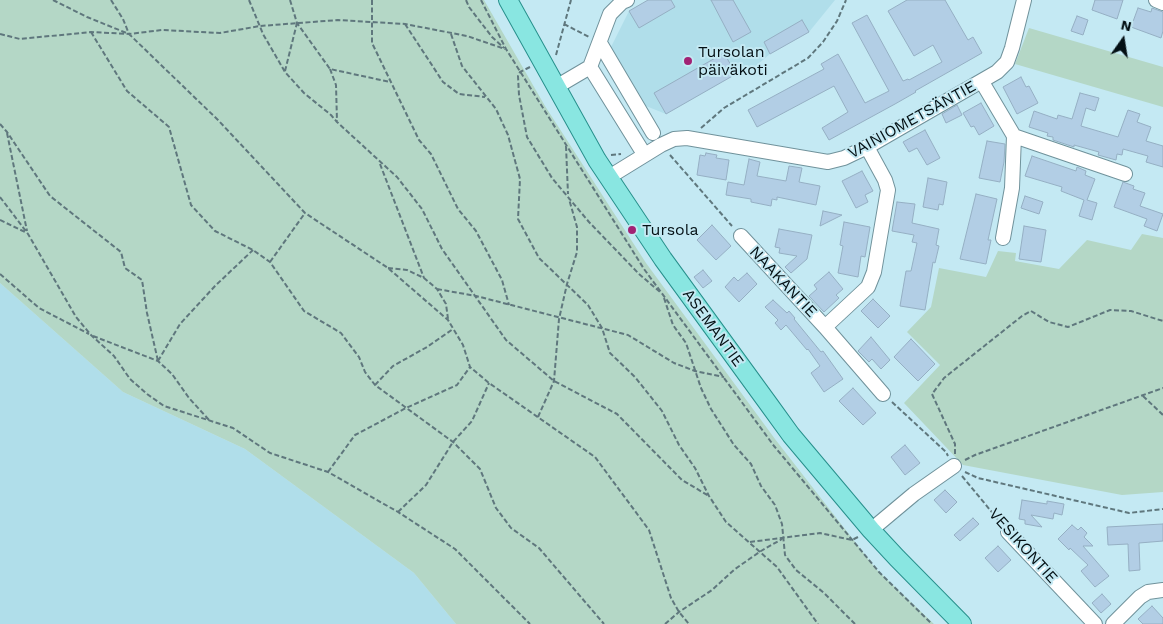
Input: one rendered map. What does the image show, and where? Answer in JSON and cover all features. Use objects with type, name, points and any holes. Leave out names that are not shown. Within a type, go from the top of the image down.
[{"type":"main road","name":"ASEMANTIE","points":[[508,0],[597,160],[663,259],[791,435],[871,530],[962,624]]},
{"type":"street","points":[[556,88],[590,67],[610,14],[622,2],[627,0]]},
{"type":"street","name":"VAINIOMETSÄNTIE","points":[[609,177],[641,149],[661,145],[674,139],[687,138],[828,162],[844,158],[867,147],[998,72],[1006,62],[1012,48],[1024,0]]},
{"type":"street","points":[[1156,0],[1163,2]]},
{"type":"street","points":[[600,43],[653,133]]},
{"type":"street","points":[[590,67],[641,149]]},
{"type":"street","points":[[982,82],[1014,136],[1012,188],[1003,238]]},
{"type":"street","points":[[1014,136],[1125,174]]},
{"type":"street","name":"NAAKANTIE","points":[[825,328],[868,287],[874,272],[888,190],[885,180],[867,147]]},
{"type":"street","name":"NAAKANTIE","points":[[741,236],[883,394]]},
{"type":"street","points":[[871,530],[914,494],[954,466]]},
{"type":"street","name":"VESIKONTIE","points":[[1008,532],[1095,624]]},
{"type":"street","points":[[1113,624],[1140,597],[1148,592],[1163,590]]},
{"type":"path","points":[[53,0],[87,17],[129,34],[218,120],[305,213],[388,268],[448,320],[463,345],[470,367],[488,383],[595,457],[649,530],[671,598],[689,624]]},
{"type":"path","points":[[112,0],[129,34]]},
{"type":"path","points":[[249,0],[266,41],[285,72],[304,92],[397,177],[422,209],[442,249],[506,340],[554,381],[617,414],[682,480],[710,496]]},
{"type":"path","points":[[290,0],[298,23],[330,69],[336,84],[337,122]]},
{"type":"path","points":[[372,0],[372,43],[419,140],[431,154],[458,210],[476,231],[502,280],[509,305]]},
{"type":"path","points":[[0,34],[20,39],[91,32],[129,34],[162,30],[220,33],[260,26],[298,23],[338,20],[372,21],[405,24],[467,36],[506,49],[492,37],[469,7],[466,0]]},
{"type":"path","points":[[546,69],[555,60],[570,0]]},
{"type":"path","points":[[708,131],[699,129],[724,108],[808,58],[823,42],[846,0]]},
{"type":"path","points":[[285,72],[298,23]]},
{"type":"path","points":[[405,24],[443,82],[459,94],[485,96]]},
{"type":"path","points":[[564,24],[600,43]]},
{"type":"path","points":[[91,32],[127,91],[169,127],[191,205],[215,231],[253,250],[270,262],[304,311],[341,333],[359,357],[365,372],[375,385],[453,442],[480,469],[496,508],[510,528],[539,548],[604,624]]},
{"type":"path","points":[[450,34],[462,66],[496,109],[508,134],[520,179],[518,219],[539,258],[588,305],[602,328],[610,353],[635,377],[662,411],[679,445],[695,468],[726,522],[777,567],[818,624]]},
{"type":"path","points":[[330,69],[390,82]]},
{"type":"path","points":[[520,72],[518,76],[519,96],[527,137],[552,178],[589,222],[639,274],[664,296],[673,325],[686,343],[701,388],[711,409],[734,445],[751,464],[761,486],[775,505],[782,524],[785,555],[796,570],[824,593],[855,624]]},
{"type":"path","points":[[0,124],[50,196],[121,252],[125,268],[142,280],[158,361]]},
{"type":"path","points":[[7,132],[28,234]]},
{"type":"path","points":[[538,417],[554,381],[559,319],[577,252],[577,227],[568,196],[566,145]]},
{"type":"path","points":[[661,145],[741,236]]},
{"type":"path","points":[[597,160],[603,156],[625,154],[641,149]]},
{"type":"path","points":[[380,162],[424,278]]},
{"type":"path","points":[[0,198],[28,234],[76,317],[91,335],[114,356],[130,380],[147,394],[164,406],[233,428],[270,453],[328,472],[398,512],[455,549],[530,624]]},
{"type":"path","points":[[270,262],[305,213]]},
{"type":"path","points":[[0,220],[28,234]]},
{"type":"path","points":[[158,361],[180,324],[215,286],[253,250]]},
{"type":"path","points":[[388,268],[407,270],[424,278],[437,289],[446,304],[448,320]]},
{"type":"path","points":[[0,274],[39,308],[91,335],[158,361],[172,374],[189,398],[211,422]]},
{"type":"path","points":[[437,289],[476,296],[559,319],[628,335],[674,363],[695,371],[724,377]]},
{"type":"path","points":[[954,466],[955,444],[932,394],[944,378],[1022,316],[1031,311],[1049,322],[1068,327],[1110,310],[1131,310],[1163,321]]},
{"type":"path","points":[[375,385],[393,366],[427,347],[453,329]]},
{"type":"path","points":[[328,472],[355,435],[406,408],[457,385],[470,367]]},
{"type":"path","points":[[398,512],[426,485],[453,442],[472,421],[488,383]]},
{"type":"path","points":[[954,466],[975,455],[1163,388]]},
{"type":"path","name":"VESIKONTIE","points":[[883,394],[946,452],[954,466],[1008,532]]},
{"type":"path","points":[[1142,396],[1163,415]]},
{"type":"path","points":[[954,466],[978,478],[1129,513],[1163,509]]},
{"type":"path","points":[[750,542],[820,533],[852,540]]},
{"type":"path","points":[[665,624],[679,612],[712,590],[735,569],[782,539]]},
{"type":"shaded area","name":"Tursolan päiväkoti","points":[[648,0],[835,0],[809,32],[770,54],[752,69],[736,74],[666,114],[641,104],[609,51],[629,11]]},
{"type":"shaded area","points":[[0,283],[123,392],[245,449],[414,573],[456,624],[0,624]]},
{"type":"green space","points":[[0,0],[484,0],[545,106],[646,263],[775,439],[876,569],[934,624],[456,624],[414,573],[245,449],[123,392],[0,283]]},
{"type":"green space","points":[[1029,28],[1163,67],[1163,107],[1015,64]]},
{"type":"green space","points":[[1142,234],[1163,238],[1163,492],[1122,495],[963,465],[904,403],[940,365],[907,332],[931,307],[939,268],[986,277],[998,251],[1016,253],[1015,261],[1059,269],[1087,240],[1131,250]]},
{"type":"building","points":[[648,0],[671,0],[675,7],[639,28],[629,11]]},
{"type":"building","points":[[711,0],[733,0],[751,32],[733,42]]},
{"type":"building","points":[[907,0],[945,0],[968,40],[973,37],[982,53],[829,140],[822,128],[848,112],[834,86],[757,127],[748,110],[824,69],[821,64],[838,54],[865,103],[889,91],[852,23],[867,15],[903,81],[909,80],[942,62],[933,45],[914,56],[888,11]]},
{"type":"building","points":[[1095,0],[1123,0],[1117,19],[1092,10]]},
{"type":"building","points":[[1138,8],[1151,12],[1152,8],[1163,12],[1161,38],[1131,27]]},
{"type":"building","points":[[1077,16],[1088,20],[1083,35],[1071,31]]},
{"type":"building","points":[[802,20],[809,32],[770,54],[764,42]]},
{"type":"building","points":[[724,53],[736,74],[666,114],[654,93]]},
{"type":"building","points":[[1021,77],[1026,87],[1029,86],[1038,103],[1017,114],[1003,87]]},
{"type":"building","points":[[1080,93],[1099,98],[1095,111],[1086,108],[1081,126],[1118,137],[1128,110],[1140,114],[1137,122],[1151,127],[1146,141],[1163,146],[1163,167],[1146,162],[1148,156],[1123,149],[1122,155],[1117,154],[1116,160],[1098,155],[1099,152],[1053,140],[1053,137],[1047,136],[1048,133],[1029,127],[1034,111],[1057,119],[1058,115],[1072,119]]},
{"type":"building","points":[[981,103],[994,126],[979,135],[974,126],[971,127],[963,113]]},
{"type":"building","points":[[957,105],[962,115],[946,123],[942,114]]},
{"type":"building","points":[[925,130],[940,158],[927,165],[917,148],[909,152],[903,142]]},
{"type":"building","points":[[987,141],[1005,144],[1000,182],[979,178]]},
{"type":"building","points":[[706,153],[717,155],[716,158],[729,160],[726,180],[697,175],[700,155],[705,156]]},
{"type":"building","points":[[1032,156],[1076,171],[1077,167],[1086,171],[1085,175],[1095,179],[1087,200],[1097,203],[1092,220],[1079,216],[1084,200],[1061,191],[1062,187],[1025,176]]},
{"type":"building","points":[[749,159],[760,162],[757,176],[786,181],[789,166],[802,168],[799,182],[820,186],[816,205],[777,197],[777,200],[772,199],[771,206],[751,202],[751,199],[726,195],[728,182],[744,185]]},
{"type":"building","points":[[862,171],[873,191],[865,195],[868,202],[856,208],[842,181]]},
{"type":"building","points":[[928,178],[947,182],[943,205],[939,204],[938,210],[923,207]]},
{"type":"building","points":[[1123,182],[1134,186],[1133,189],[1145,193],[1140,206],[1163,214],[1157,231],[1144,226],[1147,219],[1114,207]]},
{"type":"building","points":[[976,194],[997,199],[988,240],[991,240],[986,264],[960,259]]},
{"type":"building","points":[[1025,196],[1043,202],[1039,214],[1021,208]]},
{"type":"building","points":[[897,202],[915,204],[912,223],[939,229],[936,245],[939,246],[935,263],[933,262],[925,310],[900,306],[906,271],[911,271],[917,243],[912,242],[914,235],[892,231]]},
{"type":"building","points":[[823,211],[842,215],[820,226]]},
{"type":"building","points":[[844,222],[870,227],[865,257],[861,256],[858,277],[838,273],[843,246],[840,245]]},
{"type":"building","points":[[712,225],[731,246],[716,260],[697,240]]},
{"type":"building","points":[[1024,226],[1046,230],[1041,262],[1019,259]]},
{"type":"building","points":[[779,229],[812,235],[807,259],[791,273],[785,267],[797,256],[779,253],[780,248],[775,247]]},
{"type":"building","points":[[703,270],[712,281],[703,288],[694,277]]},
{"type":"building","points":[[829,272],[843,289],[836,295],[839,298],[824,312],[809,296],[817,289],[814,285]]},
{"type":"building","points":[[747,273],[757,284],[739,302],[725,287],[734,277],[738,281]]},
{"type":"building","points":[[873,299],[890,316],[878,328],[861,311]]},
{"type":"building","points":[[773,300],[787,313],[789,311],[821,352],[823,351],[843,379],[824,392],[811,373],[820,366],[808,349],[786,325],[781,330],[775,323],[778,320],[765,307]]},
{"type":"building","points":[[871,337],[890,360],[881,369],[872,359],[869,362],[858,351]]},
{"type":"building","points":[[911,339],[935,364],[918,381],[894,357]]},
{"type":"building","points":[[853,388],[876,413],[863,425],[839,401]]},
{"type":"building","points":[[905,445],[920,463],[905,475],[891,457]]},
{"type":"building","points":[[945,490],[957,502],[946,513],[934,500]]},
{"type":"building","points":[[1022,500],[1047,504],[1047,501],[1064,504],[1062,515],[1054,513],[1053,519],[1031,515],[1042,527],[1025,524],[1025,520],[1019,519]]},
{"type":"building","points":[[973,518],[979,524],[960,541],[954,535]]},
{"type":"building","points":[[1163,524],[1163,541],[1139,543],[1140,570],[1129,571],[1128,544],[1108,545],[1107,527]]},
{"type":"building","points":[[1072,525],[1078,530],[1081,527],[1087,533],[1084,537],[1093,546],[1083,546],[1109,576],[1095,587],[1081,571],[1088,565],[1058,539]]},
{"type":"building","points":[[998,546],[1011,560],[998,572],[985,558]]},
{"type":"building","points":[[1102,594],[1111,604],[1101,613],[1092,603]]},
{"type":"building","points":[[1152,606],[1163,618],[1163,624],[1143,624],[1138,619]]},
{"type":"place","name":"Tursolan päiväkoti","points":[[688,61]]},
{"type":"place","name":"Tursola","points":[[632,230]]}]
